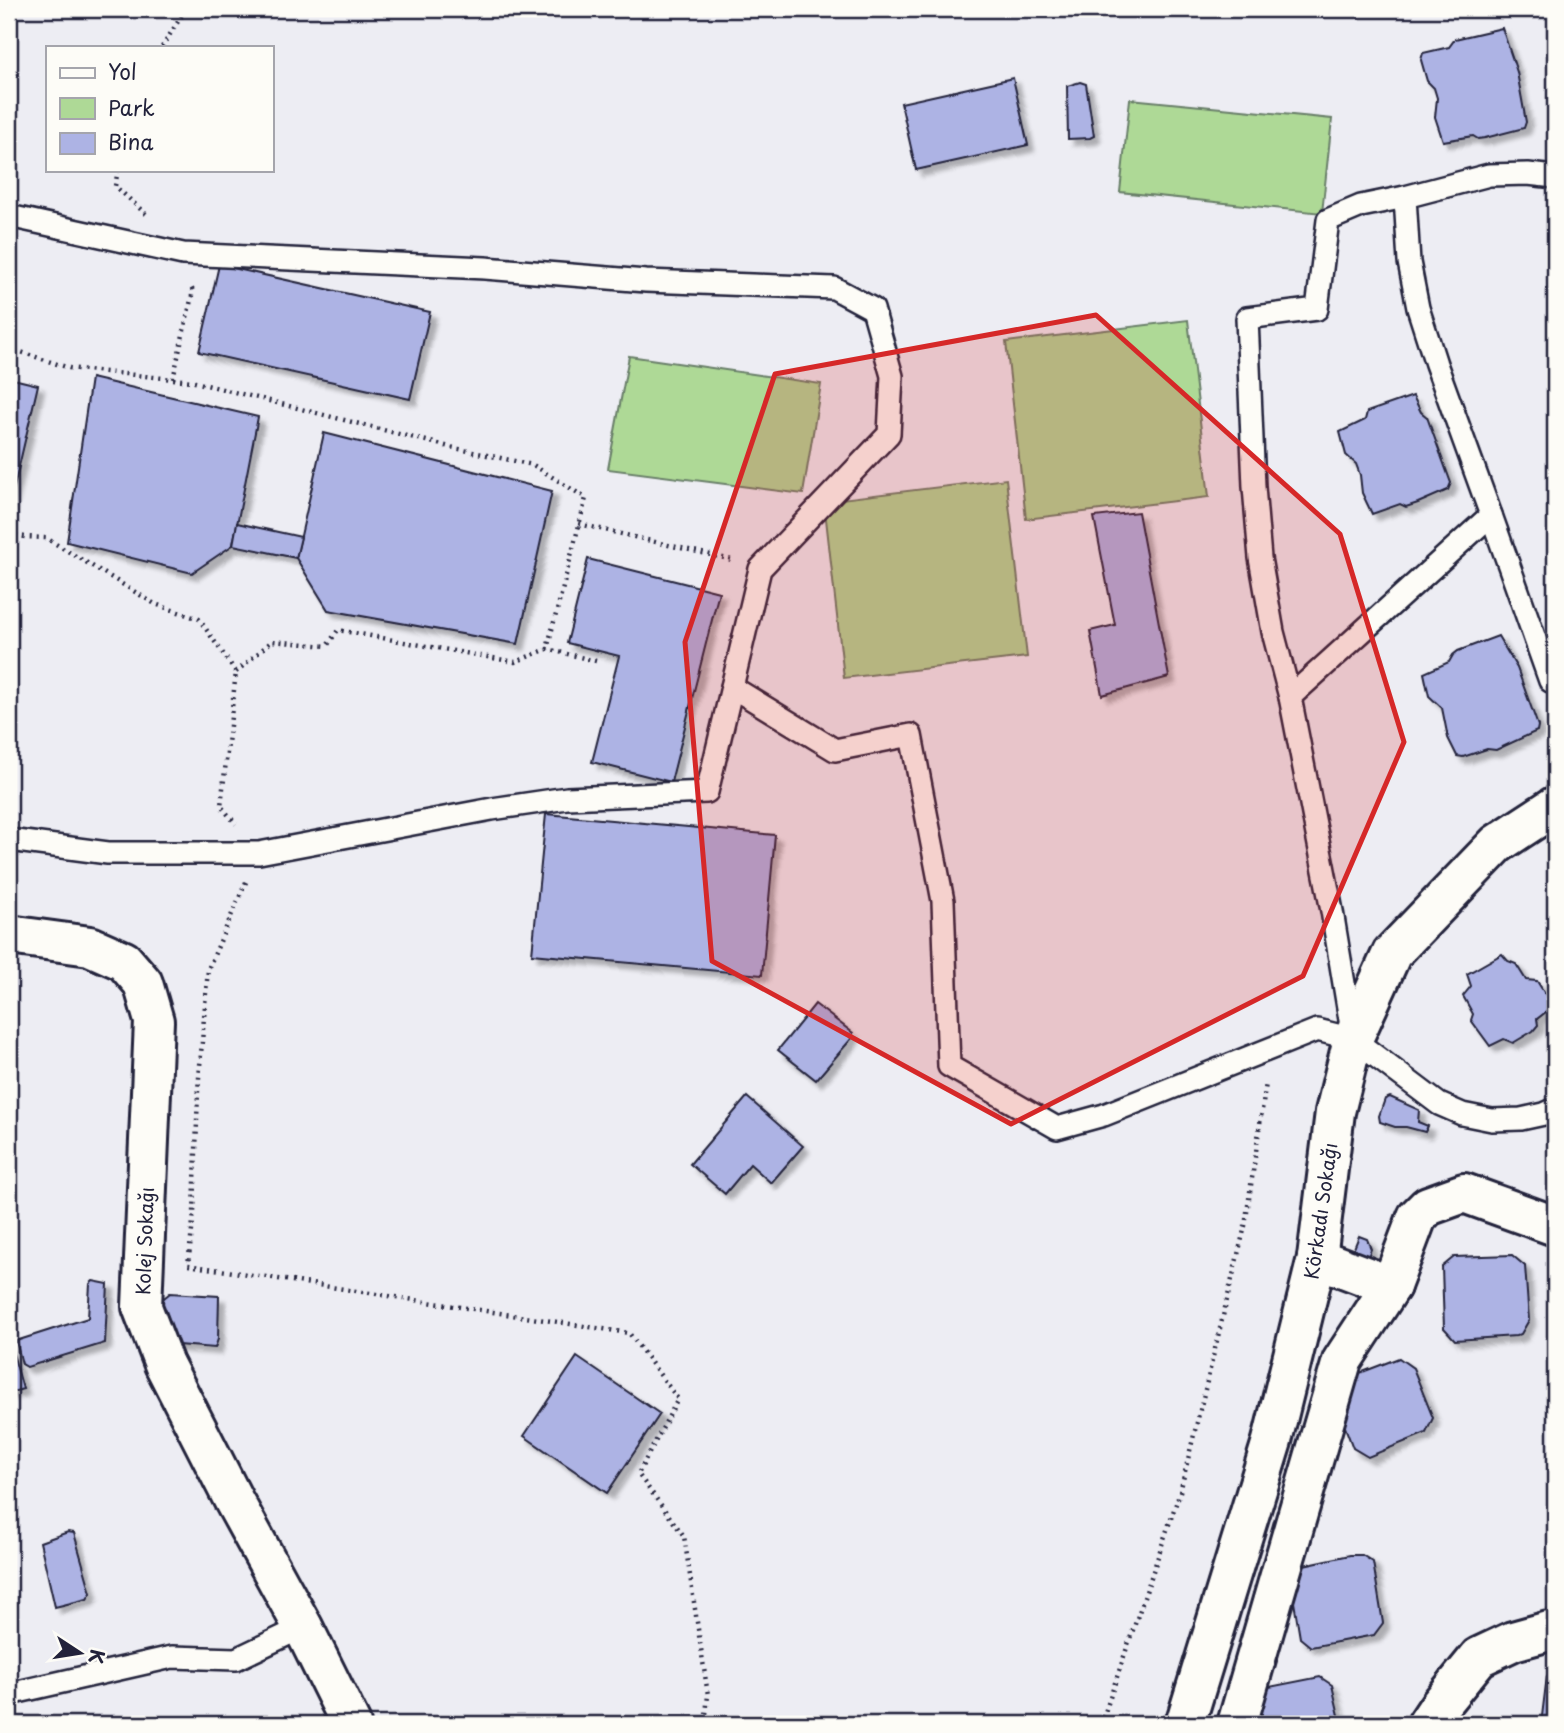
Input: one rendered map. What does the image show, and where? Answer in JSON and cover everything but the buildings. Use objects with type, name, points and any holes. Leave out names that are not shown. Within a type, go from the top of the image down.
[{"type":"street","name":"Körkadı Sokağı","points":[[1185,1724],[1272,1441],[1317,1258],[1335,1112],[1353,1039],[1392,953],[1497,844],[1555,806]]},
{"type":"street","name":"Kolej Sokağı","points":[[9,935],[90,946],[124,961],[143,983],[154,1021],[142,1307],[164,1364],[234,1502],[303,1627],[351,1724]]},
{"type":"street","points":[[1237,1724],[1342,1361],[1391,1286],[1417,1217],[1428,1206],[1464,1193],[1555,1226]]},
{"type":"street","points":[[1317,1258],[1391,1286]]},
{"type":"street","points":[[1427,1724],[1479,1657],[1513,1641],[1555,1631]]},
{"type":"lane","points":[[1353,1039],[1332,911],[1260,558],[1254,487],[1247,318],[1317,309],[1328,220],[1361,206],[1489,175],[1528,174],[1555,177]]},
{"type":"lane","points":[[1405,197],[1409,262],[1418,308],[1550,681]]},
{"type":"lane","points":[[9,216],[183,254],[485,268],[646,281],[834,288],[873,309],[892,376],[889,434],[760,569],[707,792],[567,799],[492,809],[259,853],[108,853],[9,840]]},
{"type":"lane","points":[[1290,697],[1490,515]]},
{"type":"lane","points":[[732,687],[835,750],[911,735],[943,901],[949,1066],[1057,1128],[1104,1115],[1317,1030],[1353,1039],[1439,1104],[1462,1114],[1492,1120],[1521,1119],[1555,1109]]},
{"type":"lane","points":[[9,1694],[172,1657],[236,1659],[303,1627]]},
{"type":"path","points":[[163,46],[186,9]]},
{"type":"path","points":[[9,348],[69,368],[191,381],[450,447],[533,465],[586,498],[547,649]]},
{"type":"path","points":[[579,524],[734,560]]},
{"type":"path","points":[[9,534],[46,538],[155,604],[199,619],[236,672],[221,806]]},
{"type":"path","points":[[236,672],[272,641],[327,646],[338,630],[515,662],[547,649],[596,661]]},
{"type":"path","points":[[259,853],[208,969],[198,1090],[194,1213],[188,1265],[628,1333],[678,1399],[638,1474],[684,1536],[708,1695],[705,1724]]},
{"type":"path","points":[[1101,1724],[1180,1492],[1245,1226],[1272,1047]]},
{"type":"highlighted area","points":[[1096,315],[1340,534],[1404,742],[1303,976],[1011,1124],[712,961],[685,642],[775,374]]},
{"type":"green space","points":[[1130,99],[1332,119],[1322,213],[1120,192]]},
{"type":"green space","points":[[1188,320],[1209,497],[1026,519],[1006,342]]},
{"type":"green space","points":[[629,356],[821,384],[803,494],[608,469]]},
{"type":"green space","points":[[1006,479],[1027,657],[844,678],[824,501]]}]
